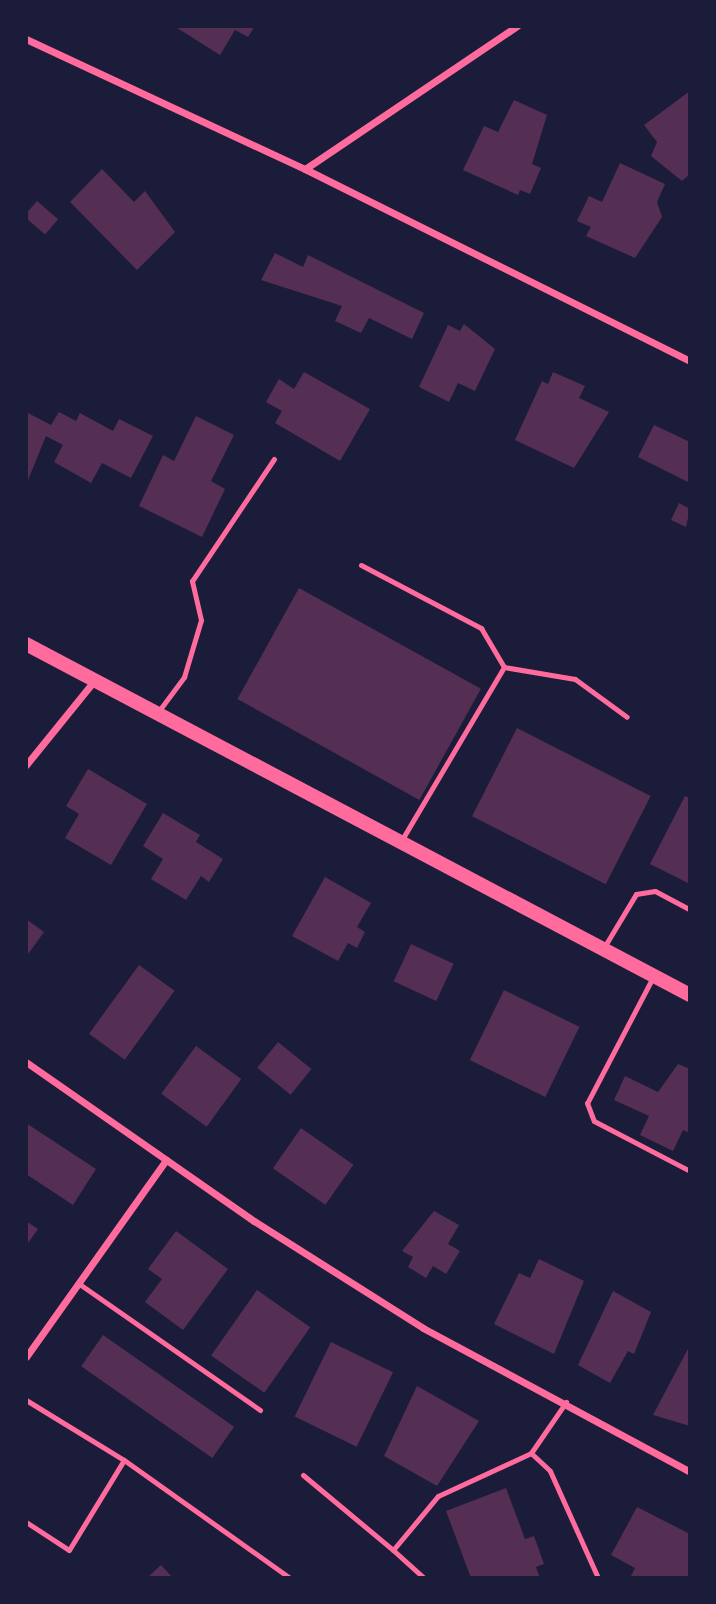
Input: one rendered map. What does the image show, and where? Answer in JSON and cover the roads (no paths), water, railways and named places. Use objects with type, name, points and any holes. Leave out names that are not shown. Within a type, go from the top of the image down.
[{"type":"main road","points":[[26,644],[399,844],[690,995]]},
{"type":"street","points":[[305,169],[517,26]]},
{"type":"street","points":[[26,39],[305,169],[690,361]]},
{"type":"street","points":[[26,765],[94,681]]},
{"type":"street","points":[[26,1062],[166,1160],[423,1328],[566,1402],[690,1472]]},
{"type":"street","points":[[26,1357],[166,1160]]},
{"type":"lane","points":[[156,715],[184,677],[201,620],[192,581],[274,459]]},
{"type":"lane","points":[[361,565],[481,628],[504,667],[575,679],[627,717]]},
{"type":"lane","points":[[399,844],[504,667]]},
{"type":"lane","points":[[603,951],[636,894],[655,891],[690,910]]},
{"type":"lane","points":[[653,977],[587,1102],[594,1121],[690,1171]]},
{"type":"lane","points":[[78,1283],[260,1410]]},
{"type":"lane","points":[[26,1399],[124,1460],[290,1578]]},
{"type":"lane","points":[[393,1550],[438,1496],[531,1453],[566,1402]]},
{"type":"lane","points":[[531,1453],[551,1471],[598,1578]]},
{"type":"lane","points":[[26,1522],[69,1550],[124,1460]]},
{"type":"lane","points":[[303,1475],[424,1578]]}]
